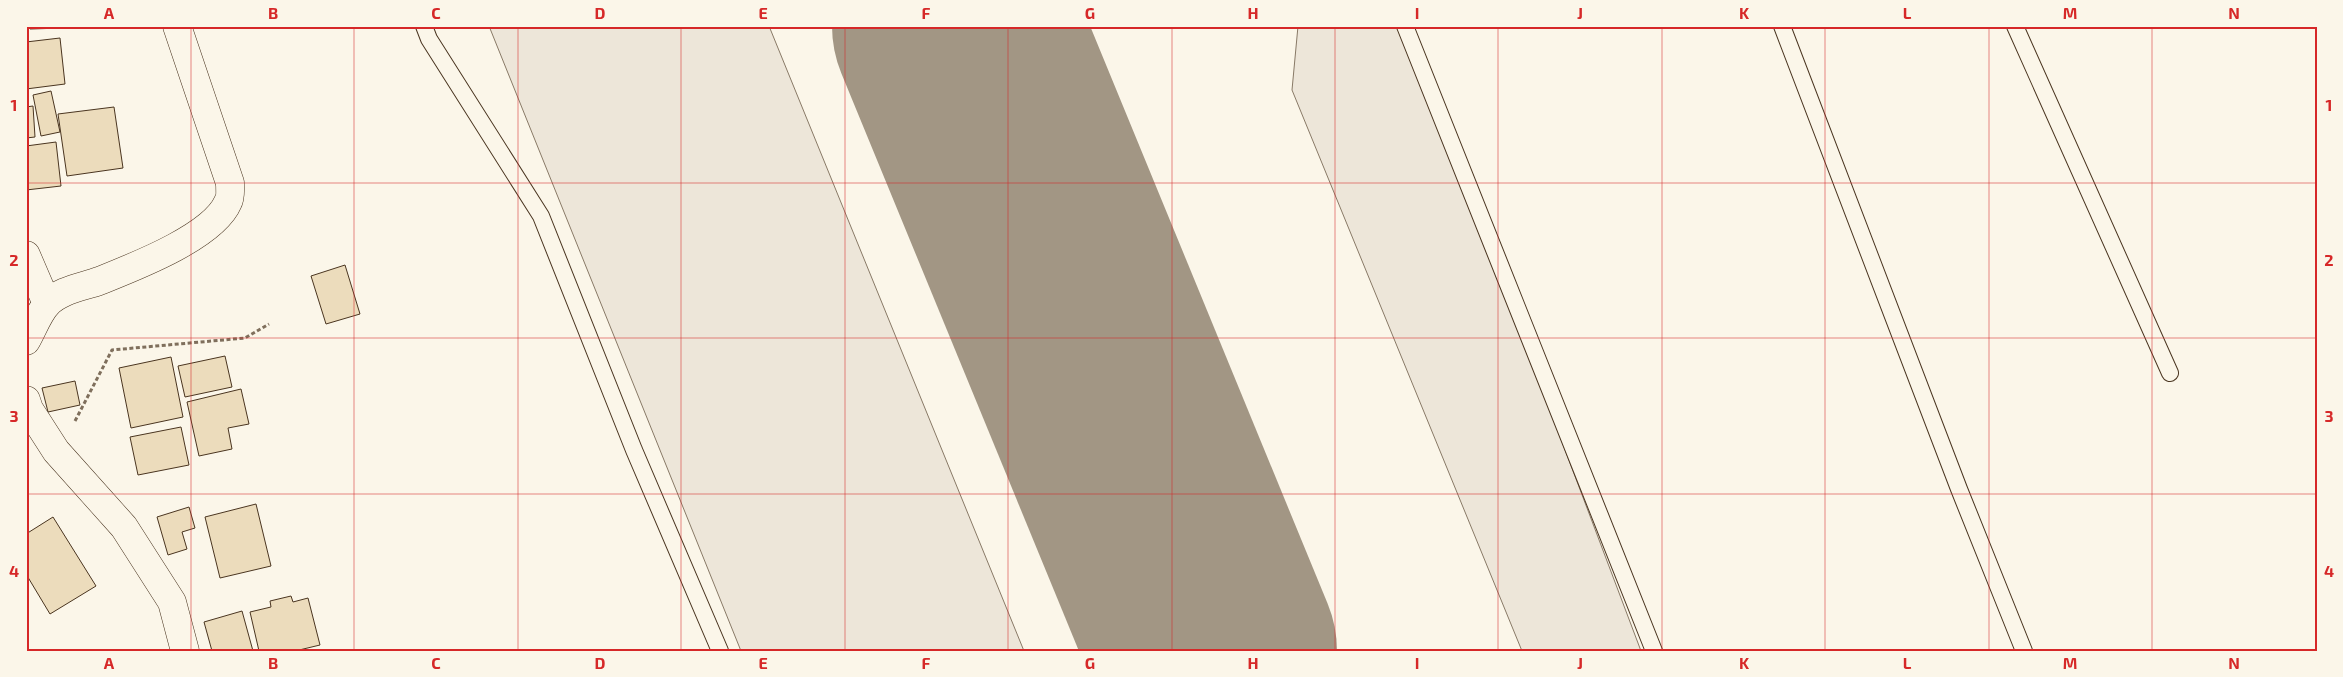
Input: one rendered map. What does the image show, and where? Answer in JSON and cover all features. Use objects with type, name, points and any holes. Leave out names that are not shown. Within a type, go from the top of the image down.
[{"type":"street","points":[[26,341],[47,304],[64,292],[99,281],[168,251],[206,229],[220,216],[229,201],[230,183],[177,26]]},
{"type":"street","points":[[26,255],[47,304]]},
{"type":"street","points":[[26,400],[29,409],[56,451],[124,527],[172,602],[185,651]]},
{"type":"lane","points":[[424,26],[429,39],[541,216],[634,450],[720,651]]},
{"type":"lane","points":[[1405,26],[1654,651]]},
{"type":"lane","points":[[1782,26],[1959,489],[2024,651]]},
{"type":"lane","points":[[2015,26],[2170,373]]},
{"type":"path","points":[[56,451],[82,411],[112,350],[245,338],[269,324]]},
{"type":"shaded area","points":[[489,26],[769,26],[1024,651],[741,651]]},
{"type":"shaded area","points":[[1298,26],[1405,26],[1641,651],[1522,651],[1292,90]]},
{"type":"building","points":[[30,26],[63,26],[63,28],[30,29]]},
{"type":"building","points":[[60,38],[65,84],[26,89],[26,42]]},
{"type":"building","points":[[51,91],[60,132],[41,136],[33,95]]},
{"type":"building","points":[[33,106],[35,137],[26,138],[26,107]]},
{"type":"building","points":[[114,107],[123,168],[67,176],[58,114]]},
{"type":"building","points":[[56,142],[61,186],[26,190],[26,146]]},
{"type":"building","points":[[345,265],[360,314],[326,324],[311,276]]},
{"type":"building","points":[[225,356],[232,387],[185,397],[178,366]]},
{"type":"building","points":[[171,357],[183,417],[131,428],[119,368]]},
{"type":"building","points":[[75,381],[80,405],[48,412],[42,388]]},
{"type":"building","points":[[241,389],[249,424],[228,428],[232,449],[199,456],[187,402]]},
{"type":"building","points":[[181,427],[189,465],[138,475],[130,437]]},
{"type":"building","points":[[256,504],[271,566],[220,578],[205,517]]},
{"type":"building","points":[[189,507],[195,528],[182,532],[187,549],[168,555],[157,517]]},
{"type":"building","points":[[53,517],[96,586],[50,614],[26,574],[26,534]]},
{"type":"building","points":[[291,596],[293,602],[308,598],[320,645],[295,651],[259,651],[250,612],[271,607],[270,601]]},
{"type":"building","points":[[242,611],[253,651],[212,651],[204,622]]},
{"type":"taxiway","points":[[973,26],[974,44],[987,101]]},
{"type":"runway","points":[[956,26],[1213,651]]}]
